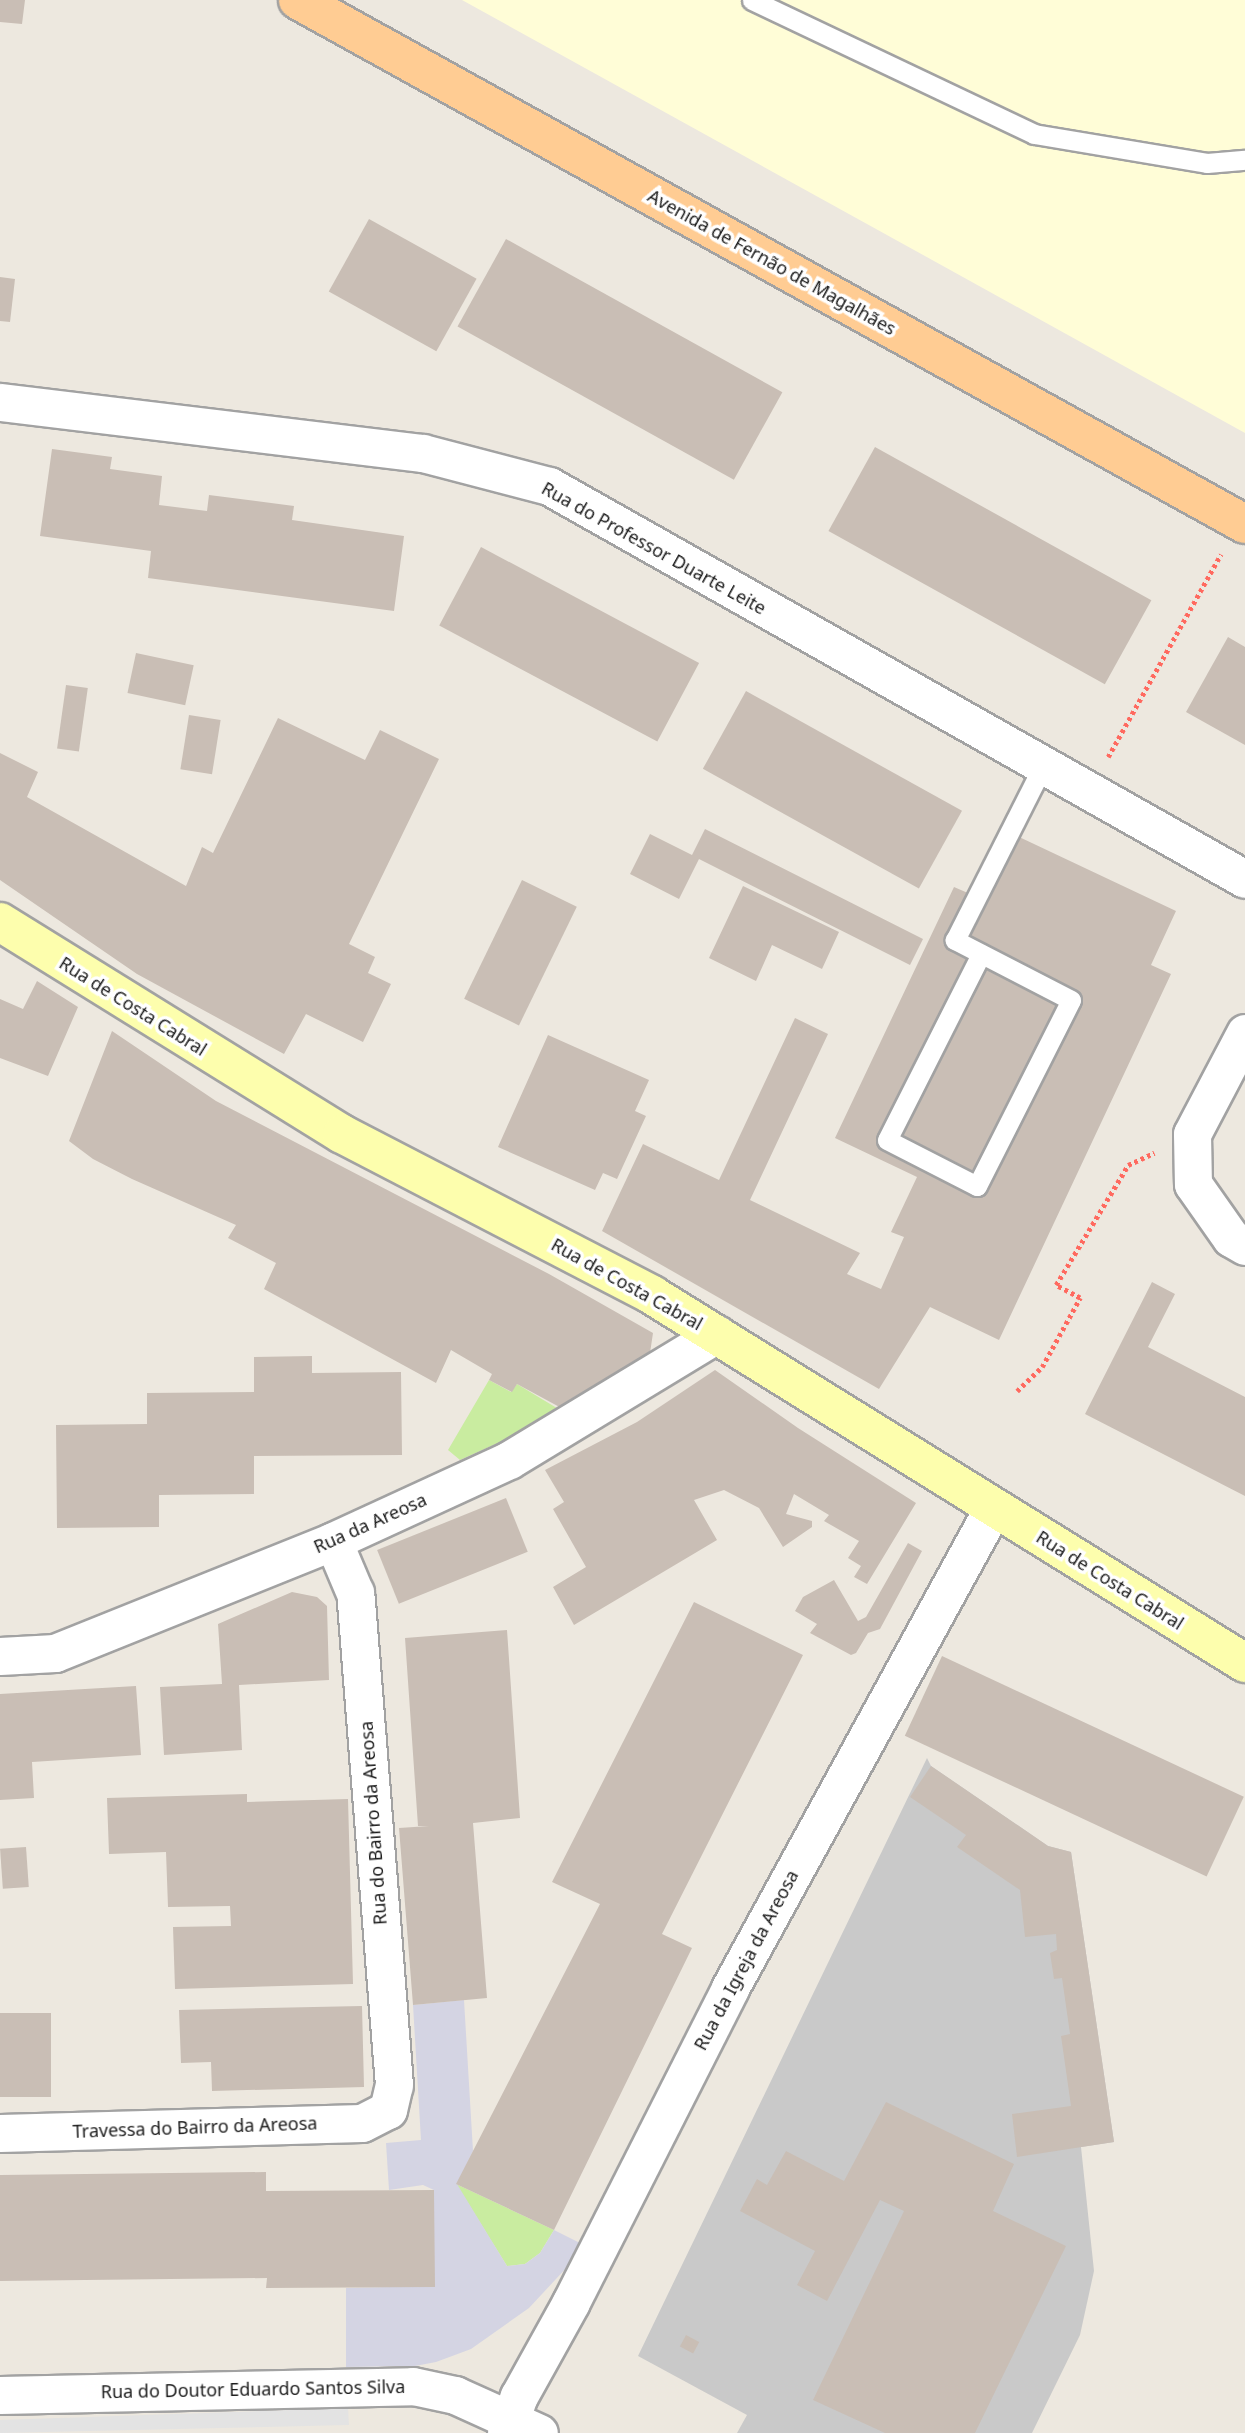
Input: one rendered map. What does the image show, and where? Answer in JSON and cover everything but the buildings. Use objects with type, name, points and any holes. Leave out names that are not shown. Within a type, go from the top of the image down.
[{"type":"main road","name":"Avenida de Fernão de Magalhães","points":[[298,0],[1242,523]]},
{"type":"main road","name":"Rua de Costa Cabral","points":[[0,922],[342,1134],[652,1295],[1245,1663]]},
{"type":"street","name":"Rua do Professor Duarte Leite","points":[[0,402],[423,453],[549,486],[1245,879]]},
{"type":"street","points":[[1245,1033],[1192,1134],[1194,1184],[1231,1238],[1245,1246]]},
{"type":"street","name":"Rua da Areosa","points":[[0,1656],[55,1653],[333,1541],[509,1460],[717,1334]]},
{"type":"street","name":"Rua da Igreja da Areosa","points":[[519,2428],[519,2396],[571,2302],[730,1988],[993,1508]]},
{"type":"street","name":"Rua do Bairro da Areosa","points":[[333,1541],[355,1594],[394,2085],[388,2110]]},
{"type":"street","name":"Travessa do Bairro da Areosa","points":[[0,2133],[362,2123],[388,2110]]},
{"type":"street","name":"Rua do Doutor Eduardo Santos Silva","points":[[0,2395],[413,2385],[455,2395],[519,2428]]},
{"type":"lane","points":[[752,0],[1034,134],[1207,163],[1245,160]]},
{"type":"lane","points":[[981,954],[887,1140],[977,1186],[1071,1000],[955,940],[1043,766]]},
{"type":"path","points":[[1089,792],[1242,523]]},
{"type":"path","points":[[1017,1391],[1042,1367],[1080,1298],[1056,1285],[1128,1165],[1192,1134]]},
{"type":"shaded area","points":[[462,0],[1245,0],[1245,433]]},
{"type":"shaded area","points":[[927,1758],[931,1766],[1048,1846],[1071,1852],[1114,2142],[1081,2147],[1094,2271],[1080,2335],[1032,2433],[737,2433],[747,2415],[638,2356]]},
{"type":"shaded area","points":[[464,2000],[473,2151],[457,2184],[507,2266],[525,2264],[540,2253],[554,2230],[582,2244],[569,2265],[529,2308],[471,2349],[436,2362],[415,2366],[346,2367],[346,2288],[388,2287],[434,2190],[423,2185],[389,2190],[386,2143],[421,2140],[413,2005]]},
{"type":"shaded area","points":[[348,2408],[349,2425],[0,2433],[0,2420]]},
{"type":"green space","points":[[489,1380],[511,1392],[517,1384],[565,1413],[460,1460],[448,1450]]},
{"type":"green space","points":[[456,2184],[554,2230],[540,2253],[525,2264],[507,2266]]}]
